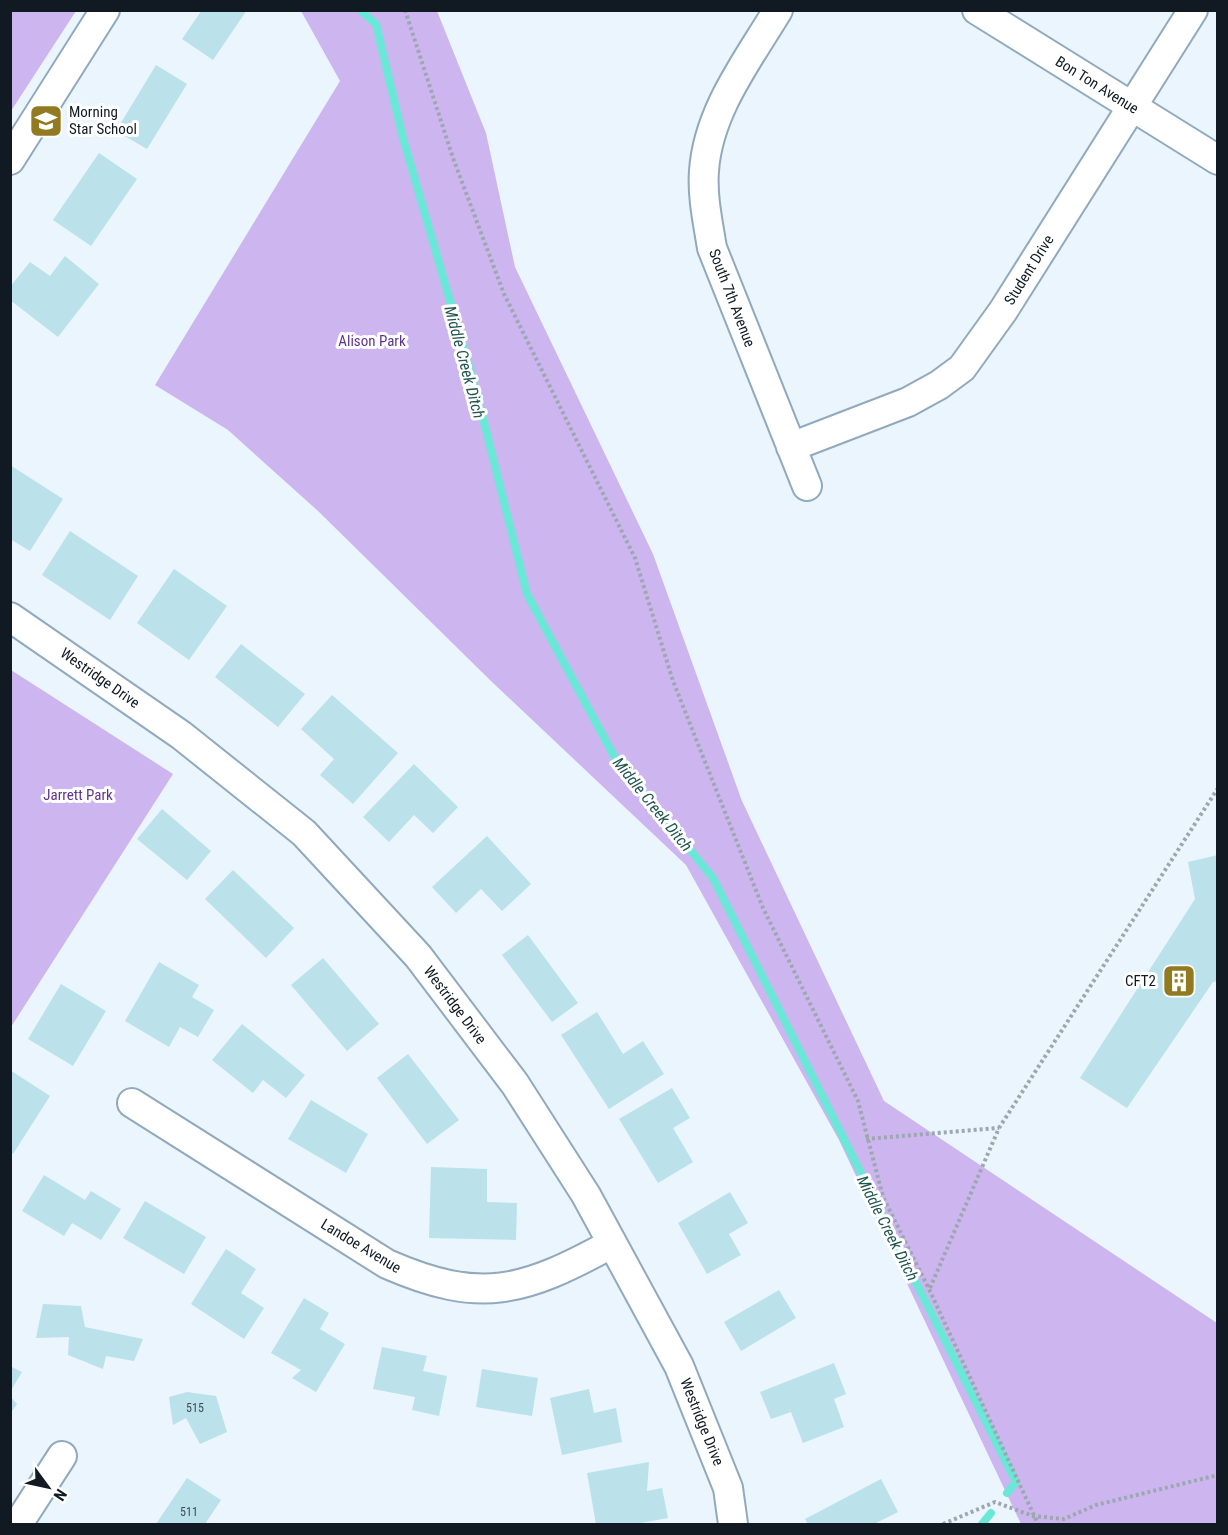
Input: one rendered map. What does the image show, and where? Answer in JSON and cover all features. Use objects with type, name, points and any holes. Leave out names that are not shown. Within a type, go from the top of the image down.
[{"type":"street","points":[[10,160],[105,10]]},
{"type":"street","name":"South 7th Avenue","points":[[778,10],[727,93],[704,171],[712,248],[807,486]]},
{"type":"street","name":"Bon Ton Avenue","points":[[977,10],[1218,160]]},
{"type":"street","name":"Student Drive","points":[[791,447],[908,402],[939,385],[962,368],[984,341],[1193,10]]},
{"type":"street","name":"Westridge Drive","points":[[10,617],[181,735],[304,833],[418,956],[515,1084],[586,1195],[610,1244],[679,1366],[728,1488],[733,1524]]},
{"type":"street","name":"Landoe Avenue","points":[[132,1103],[387,1264],[424,1280],[455,1288],[501,1290],[566,1268],[610,1244]]},
{"type":"street","points":[[18,1524],[62,1456]]},
{"type":"path","points":[[405,10],[453,158],[504,294],[635,558],[673,681],[763,908],[858,1101],[866,1139],[883,1197],[929,1288],[1038,1524]]},
{"type":"path","points":[[929,1288],[999,1128],[1218,788]]},
{"type":"path","points":[[866,1139],[999,1128]]},
{"type":"path","points":[[943,1524],[995,1502],[1034,1516],[1064,1519],[1096,1505],[1218,1475]]},
{"type":"green space","points":[[10,11],[76,11],[11,111]]},
{"type":"green space","name":"Alison Park","points":[[301,11],[437,11],[486,133],[515,267],[653,554],[742,801],[884,1101],[1217,1323],[1217,1524],[1021,1524],[839,1140],[686,865],[491,681],[318,511],[228,430],[155,385],[340,81]]},
{"type":"green space","name":"Jarrett Park","points":[[11,670],[173,774],[11,1027]]},
{"type":"building","points":[[202,10],[247,10],[213,60],[182,39]]},
{"type":"building","points":[[156,65],[187,84],[147,149],[116,131]]},
{"type":"building","points":[[99,153],[137,179],[91,246],[53,220]]},
{"type":"building","points":[[65,256],[99,284],[58,337],[10,300],[10,287],[30,262],[50,276]]},
{"type":"building","points":[[10,465],[63,499],[30,551],[10,539]]},
{"type":"building","points":[[70,531],[138,576],[110,620],[42,575]]},
{"type":"building","points":[[174,569],[227,606],[189,660],[137,623]]},
{"type":"building","points":[[241,644],[305,694],[278,727],[215,677]]},
{"type":"building","points":[[332,695],[398,753],[353,804],[320,775],[334,759],[301,729]]},
{"type":"building","points":[[414,764],[458,807],[433,833],[414,815],[389,842],[363,817]]},
{"type":"building","points":[[162,809],[211,851],[187,880],[137,839]]},
{"type":"building","points":[[487,836],[531,884],[502,911],[481,889],[456,913],[432,887]]},
{"type":"building","name":"CFT2","points":[[1218,855],[1218,981],[1213,982],[1127,1108],[1080,1078],[1195,899],[1188,862]]},
{"type":"building","points":[[233,870],[294,928],[266,958],[205,899]]},
{"type":"building","points":[[528,935],[578,1003],[552,1022],[502,955]]},
{"type":"building","points":[[323,958],[379,1024],[347,1051],[291,985]]},
{"type":"building","points":[[159,962],[199,985],[192,997],[214,1010],[198,1037],[180,1027],[169,1047],[125,1021]]},
{"type":"building","points":[[61,984],[106,1011],[73,1066],[28,1039]]},
{"type":"building","points":[[597,1012],[623,1054],[643,1041],[664,1074],[609,1109],[561,1035]]},
{"type":"building","points":[[242,1024],[305,1075],[286,1098],[263,1080],[253,1093],[212,1060]]},
{"type":"building","points":[[408,1054],[459,1120],[427,1144],[377,1078]]},
{"type":"building","points":[[10,1070],[50,1096],[13,1154],[10,1152]]},
{"type":"building","points":[[672,1088],[690,1118],[673,1128],[693,1162],[658,1183],[619,1119]]},
{"type":"building","points":[[311,1100],[368,1134],[346,1173],[288,1139]]},
{"type":"building","points":[[431,1167],[487,1169],[487,1202],[517,1203],[516,1240],[429,1238]]},
{"type":"building","points":[[44,1175],[85,1200],[91,1191],[121,1209],[101,1240],[72,1223],[64,1236],[22,1211]]},
{"type":"building","points":[[730,1192],[748,1223],[729,1234],[741,1255],[707,1274],[678,1223]]},
{"type":"building","points":[[145,1201],[206,1237],[184,1274],[123,1238]]},
{"type":"building","points":[[226,1249],[256,1269],[241,1293],[264,1308],[244,1339],[191,1304]]},
{"type":"building","points":[[779,1290],[796,1318],[741,1351],[724,1322]]},
{"type":"building","points":[[304,1298],[329,1313],[320,1329],[345,1344],[316,1392],[292,1378],[301,1370],[271,1353]]},
{"type":"building","points":[[43,1304],[81,1306],[85,1327],[143,1339],[134,1361],[106,1356],[103,1369],[68,1355],[69,1337],[36,1338]]},
{"type":"building","points":[[382,1347],[427,1356],[423,1371],[447,1376],[439,1416],[412,1410],[415,1397],[373,1389]]},
{"type":"building","points":[[834,1363],[846,1394],[834,1399],[844,1427],[803,1443],[791,1412],[771,1419],[760,1392]]},
{"type":"building","points":[[10,1366],[22,1372],[10,1392]]},
{"type":"building","points":[[482,1369],[538,1378],[532,1416],[476,1407]]},
{"type":"building","points":[[589,1389],[594,1413],[616,1408],[622,1442],[562,1455],[550,1398]]},
{"type":"building","points":[[187,1392],[216,1396],[227,1432],[200,1444],[186,1418],[173,1425],[169,1397]]},
{"type":"building","points":[[10,1396],[17,1404],[10,1414]]},
{"type":"building","points":[[649,1462],[647,1491],[662,1488],[668,1518],[635,1524],[596,1524],[587,1473]]},
{"type":"building","points":[[187,1478],[221,1500],[205,1524],[156,1524]]},
{"type":"building","points":[[881,1479],[898,1512],[874,1524],[808,1524],[805,1519]]},
{"type":"waterway","name":"Middle Creek Ditch","points":[[360,10],[376,24],[403,138],[478,398],[527,594],[615,758],[713,878],[1016,1482],[1007,1493]]},
{"type":"waterway","name":"Middle Creek Ditch","points":[[982,1524],[991,1513]]},
{"type":"place","name":"Morning Star School","points":[[46,121]]},
{"type":"place","name":"CFT2","points":[[1179,981]]}]
